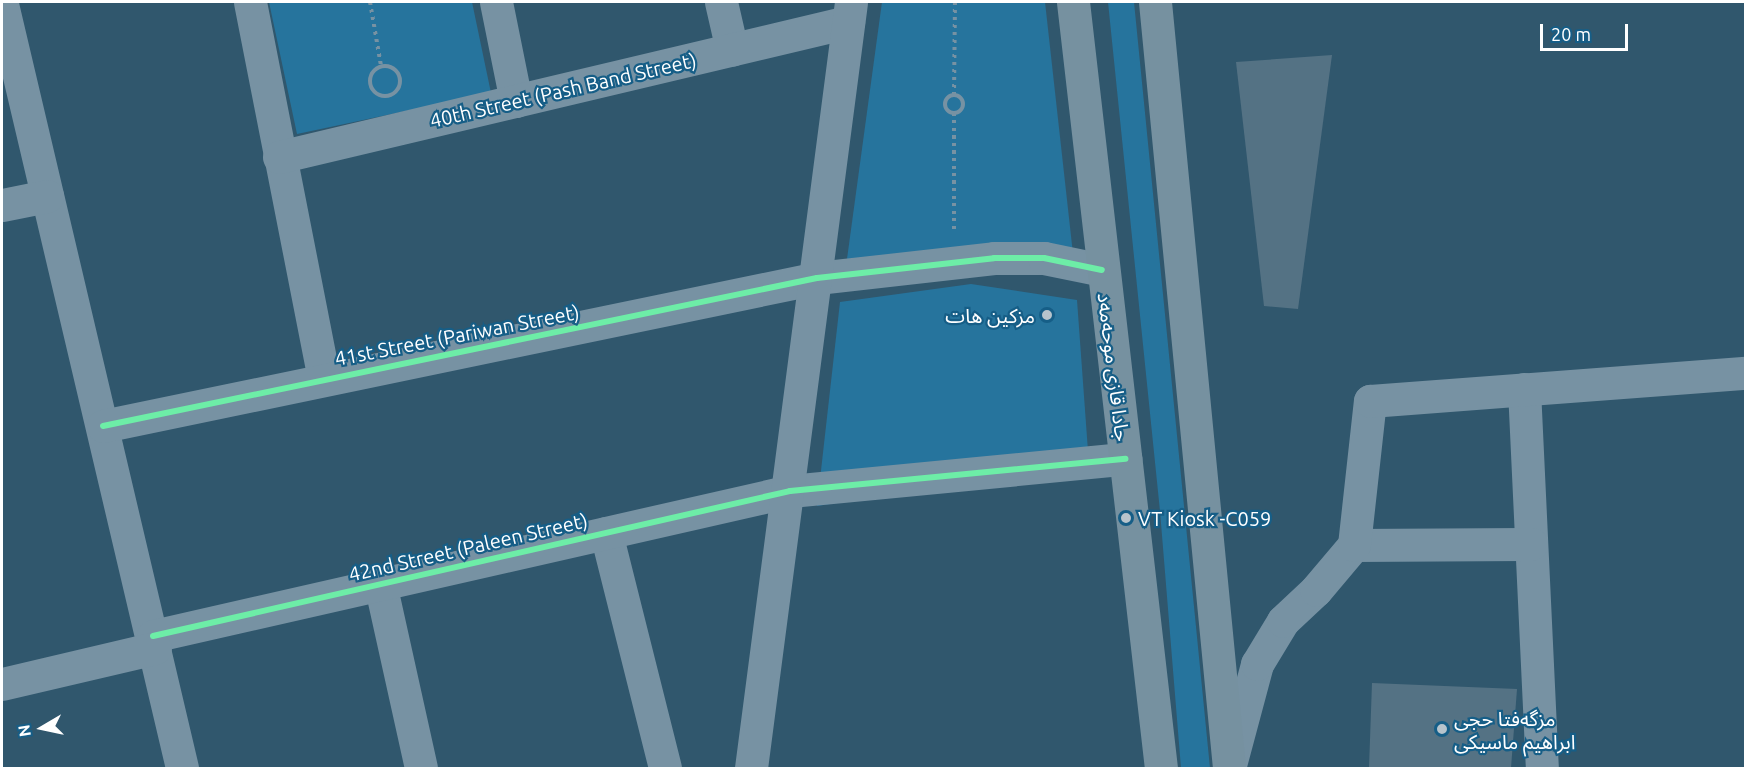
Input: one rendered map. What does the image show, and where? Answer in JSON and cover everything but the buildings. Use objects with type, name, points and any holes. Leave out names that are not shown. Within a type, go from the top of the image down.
[{"type":"main road","name":"جادا قازی موحەمەد","points":[[1073,2],[1102,270],[1159,733],[1161,768]]},
{"type":"main road","points":[[1155,2],[1229,768]]},
{"type":"street","points":[[250,2],[324,379]]},
{"type":"street","points":[[496,2],[516,101]]},
{"type":"street","points":[[721,2],[732,50]]},
{"type":"street","points":[[2,4],[182,768]]},
{"type":"street","points":[[751,768],[790,491],[849,12]]},
{"type":"street","name":"40th Street (Pash Band Street)","points":[[279,157],[732,50],[849,12]]},
{"type":"street","points":[[2,206],[47,196]]},
{"type":"street","name":"41st Street (Pariwan Street)","points":[[103,426],[817,278],[954,259],[1044,258],[1102,270]]},
{"type":"street","points":[[1229,768],[1257,664],[1283,621],[1316,590],[1354,544],[1370,401],[1746,373]]},
{"type":"street","points":[[1524,389],[1542,768]]},
{"type":"street","name":"42nd Street (Paleen Street)","points":[[2,684],[380,583],[790,491],[1125,459]]},
{"type":"street","points":[[606,533],[665,768]]},
{"type":"street","points":[[1354,544],[1531,544]]},
{"type":"street","points":[[380,583],[421,768]]},
{"type":"street","points":[[1148,768],[1159,733]]},
{"type":"path","points":[[370,2],[381,66]]},
{"type":"path","points":[[954,113],[948,111],[945,103],[954,95],[955,2]]},
{"type":"path","points":[[381,66],[393,68],[399,76],[397,90],[388,95],[379,94],[370,82],[372,73],[381,66]]},
{"type":"path","points":[[954,95],[960,98],[963,106],[954,113]]},
{"type":"path","points":[[954,113],[954,259]]},
{"type":"shaded area","points":[[269,2],[472,2],[491,93],[297,134]]},
{"type":"shaded area","points":[[882,2],[1045,2],[1073,254],[847,259]]},
{"type":"shaded area","points":[[1108,2],[1134,2],[1210,768],[1181,768],[1160,511]]},
{"type":"shaded area","points":[[971,284],[1077,300],[1089,465],[817,506],[840,302]]},
{"type":"cycle path","points":[[103,426],[817,278],[994,258],[1044,258],[1102,270]]},
{"type":"cycle path","points":[[153,636],[790,491],[1125,459]]},
{"type":"place","name":"مزكين هات","points":[[1047,315]]},
{"type":"place","name":"VT Kiosk -C059","points":[[1126,518]]},
{"type":"place","name":"مزگه‌فتا حجی ابراهیم ماسیکی","points":[[1442,729]]}]
